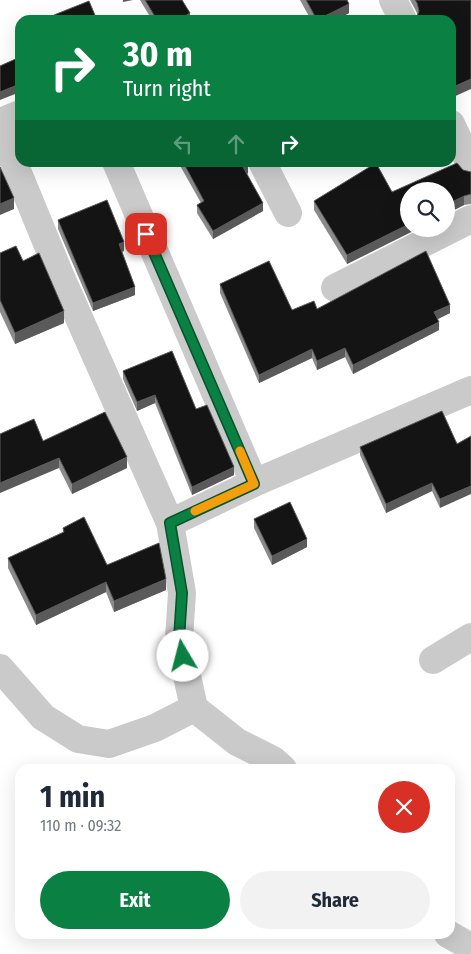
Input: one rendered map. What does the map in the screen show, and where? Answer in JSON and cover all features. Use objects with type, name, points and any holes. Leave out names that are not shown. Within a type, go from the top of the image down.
[{"type":"street","points":[[393,0],[400,15]]},
{"type":"street","points":[[0,122],[15,116]]},
{"type":"street","points":[[0,129],[15,165]]},
{"type":"street","points":[[456,134],[471,166]]},
{"type":"street","points":[[16,167],[60,274],[170,523],[182,593],[179,639],[194,708],[237,742],[278,764]]},
{"type":"street","points":[[118,167],[254,484]]},
{"type":"street","points":[[265,167],[288,213]]},
{"type":"street","points":[[335,288],[471,219]]},
{"type":"street","points":[[170,523],[254,484],[471,390]]},
{"type":"street","points":[[432,660],[471,636]]},
{"type":"street","points":[[0,668],[43,717],[78,739],[110,744],[154,728],[194,708]]},
{"type":"street","points":[[455,938],[471,947]]},
{"type":"building","points":[[145,0],[182,0],[190,13],[187,15],[154,15]]},
{"type":"building","points":[[306,0],[347,0],[349,4],[327,15],[314,15]]},
{"type":"building","points":[[415,0],[471,0],[471,79],[456,86],[456,15],[418,15],[419,11]]},
{"type":"building","points":[[89,1],[95,15],[54,15]]},
{"type":"building","points":[[15,59],[15,86],[0,92],[0,66]]},
{"type":"building","points":[[457,163],[463,170],[471,172],[471,194],[455,200],[455,182],[414,182],[448,167],[456,167]]},
{"type":"building","points":[[0,167],[14,198],[0,204]]},
{"type":"building","points":[[186,167],[243,167],[263,203],[213,231],[197,205],[204,201]]},
{"type":"building","points":[[369,167],[378,167],[392,192],[400,188],[400,228],[347,255],[314,201]]},
{"type":"building","points":[[107,200],[124,242],[119,244],[135,287],[93,303],[58,220]]},
{"type":"building","points":[[16,246],[23,261],[39,253],[64,311],[15,333],[0,300],[0,253]]},
{"type":"building","points":[[426,251],[450,305],[434,312],[439,322],[353,365],[345,348],[317,361],[312,349],[259,375],[220,284],[269,261],[292,310],[314,301],[317,309]]},
{"type":"building","points":[[172,351],[196,409],[207,405],[234,467],[192,487],[155,395],[137,402],[123,371]]},
{"type":"building","points":[[442,411],[457,444],[471,436],[471,486],[440,499],[432,483],[386,504],[360,447]]},
{"type":"building","points":[[105,412],[127,457],[72,484],[59,458],[0,483],[0,434],[34,419],[43,441]]},
{"type":"building","points":[[290,502],[307,539],[272,556],[254,519]]},
{"type":"building","points":[[84,517],[107,565],[159,543],[166,579],[114,601],[106,582],[36,615],[8,558],[64,532],[63,528]]},
{"type":"slow traffic","points":[[195,511],[254,484],[240,451]]},
{"type":"route","points":[[146,234],[254,484],[170,523],[182,593],[179,639],[183,656]]}]
